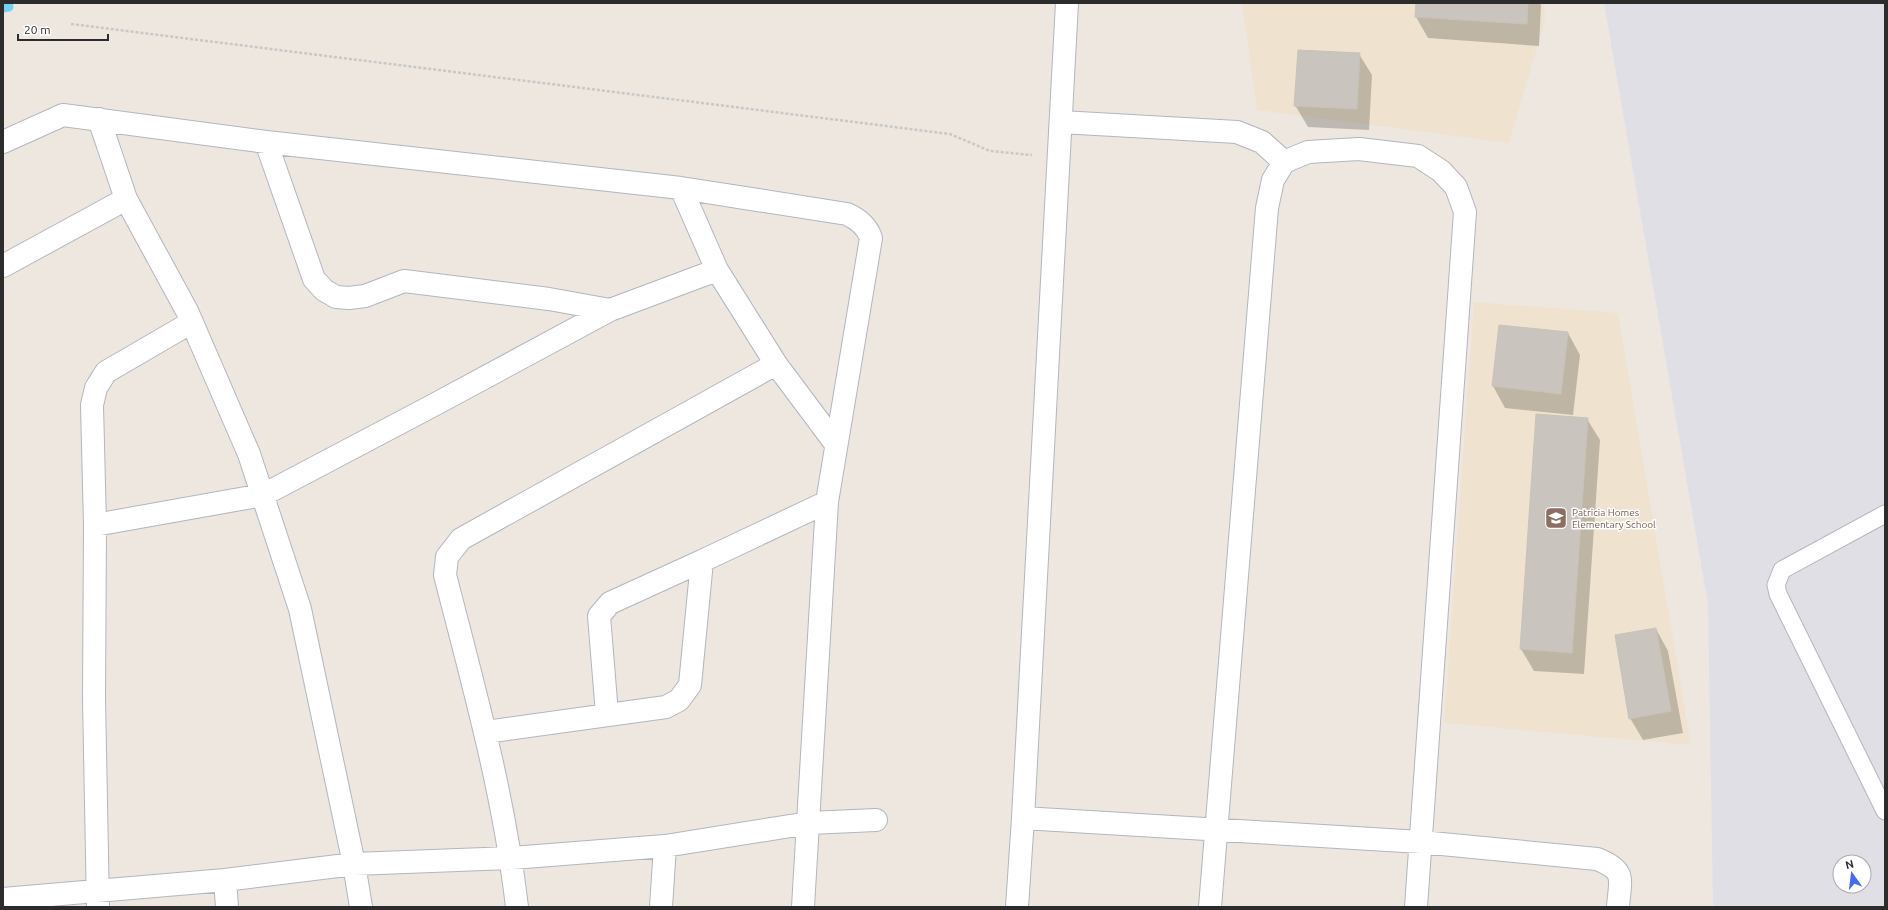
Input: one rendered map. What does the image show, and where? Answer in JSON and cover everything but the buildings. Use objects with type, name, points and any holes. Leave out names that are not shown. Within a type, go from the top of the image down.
[{"type":"street","points":[[1016,907],[1023,818],[1067,3]]},
{"type":"street","points":[[3,142],[63,115],[266,142],[681,188],[847,214],[855,217],[868,230],[870,238],[827,502],[803,907]]},
{"type":"street","points":[[99,119],[126,199],[192,322],[249,454],[263,495],[300,609],[354,864],[361,907]]},
{"type":"street","points":[[1061,122],[1237,132],[1262,142],[1284,162]]},
{"type":"street","points":[[266,142],[314,279],[324,290],[336,297],[350,298],[365,296],[404,281],[549,299],[610,310]]},
{"type":"street","points":[[1210,907],[1267,208],[1273,180],[1284,162],[1308,152],[1331,149],[1359,149],[1418,156],[1441,171],[1456,187],[1465,212],[1416,907]]},
{"type":"street","points":[[681,188],[717,270],[776,364],[836,443]]},
{"type":"street","points":[[3,266],[126,199]]},
{"type":"street","points":[[94,525],[263,495],[610,310],[717,270]]},
{"type":"street","points":[[98,899],[94,698],[92,405],[96,388],[106,372],[192,322]]},
{"type":"street","points":[[517,907],[512,858],[486,732],[445,575],[447,557],[461,539],[776,364]]},
{"type":"street","points":[[607,714],[599,616],[610,603],[827,502]]},
{"type":"street","points":[[486,732],[666,707],[679,700],[690,685],[702,561]]},
{"type":"street","points":[[1023,818],[1421,842],[1597,859],[1610,864],[1618,870],[1621,876],[1618,907]]},
{"type":"street","points":[[3,899],[98,899],[225,880],[354,864],[512,858],[665,846],[809,823],[876,820]]},
{"type":"street","points":[[661,907],[665,846]]},
{"type":"street","points":[[225,880],[226,907]]},
{"type":"lane","points":[[1885,514],[1782,570],[1776,585],[1778,594],[1885,811]]},
{"type":"path","points":[[71,24],[950,134],[990,151],[1059,158]]},
{"type":"shaded area","points":[[1242,3],[1544,3],[1545,20],[1509,143],[1257,110]]},
{"type":"shaded area","points":[[1604,3],[1885,3],[1885,907],[1713,907],[1708,604]]},
{"type":"shaded area","name":"Patricia Homes Elementary School","points":[[1474,302],[1618,313],[1691,745],[1444,723]]},
{"type":"waterway","points":[[3,8],[9,7],[8,3]]},
{"type":"place","name":"Patricia Homes Elementary School","points":[[1556,518]]}]
